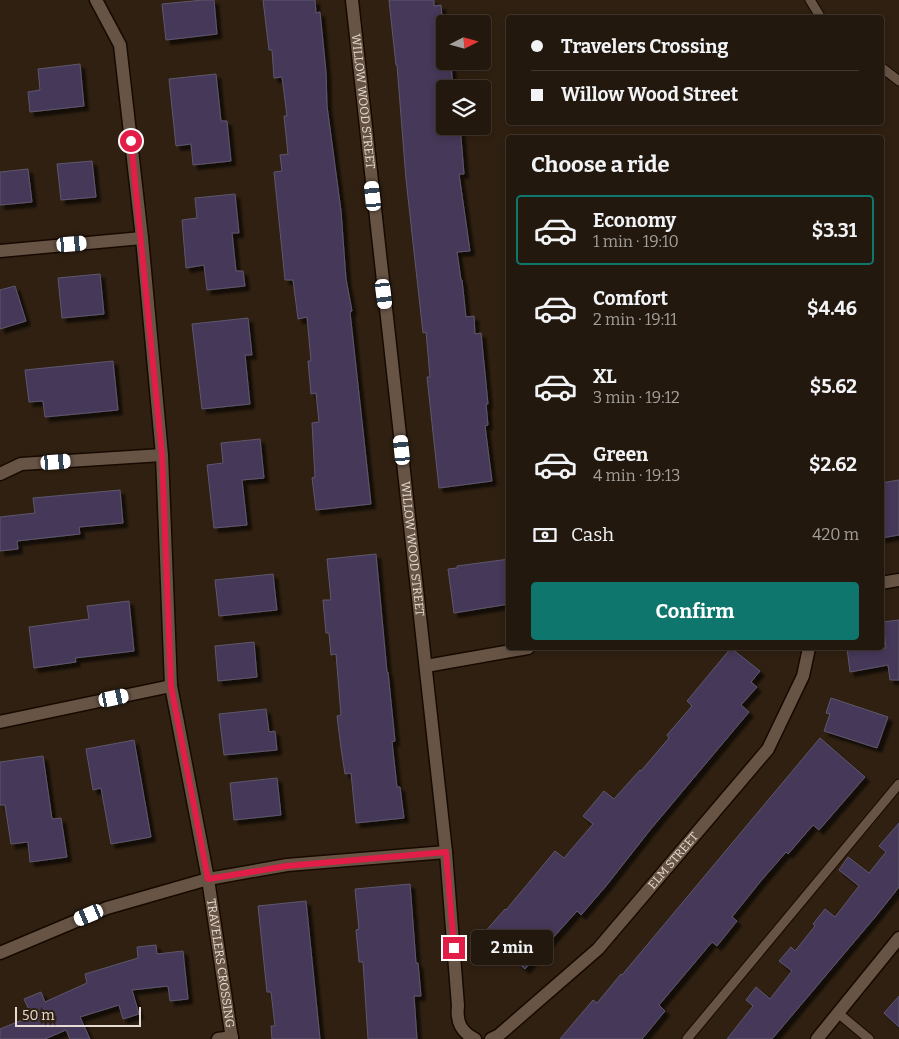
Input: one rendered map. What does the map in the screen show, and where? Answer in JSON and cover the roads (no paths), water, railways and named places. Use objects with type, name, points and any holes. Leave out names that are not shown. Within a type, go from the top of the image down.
[{"type":"street","name":"TRAVELERS CROSSING","points":[[96,0],[120,45],[142,238],[162,455],[171,686],[208,879],[232,1038]]},
{"type":"street","name":"WILLOW WOOD STREET","points":[[352,0],[446,852],[458,1006],[457,1014],[462,1030],[472,1037]]},
{"type":"street","points":[[0,251],[142,238]]},
{"type":"street","points":[[0,474],[21,464],[162,455]]},
{"type":"street","points":[[884,582],[899,580]]},
{"type":"street","points":[[426,666],[517,650]]},
{"type":"street","name":"ELM STREET","points":[[491,1039],[499,1035],[598,949],[768,749],[803,676],[808,650]]},
{"type":"street","points":[[0,722],[171,686]]},
{"type":"street","points":[[0,952],[107,908],[208,879],[287,866],[446,852]]},
{"type":"street","points":[[817,1039],[899,938]]},
{"type":"street","points":[[218,1039],[232,1038]]},
{"type":"lane","points":[[810,0],[819,15]]},
{"type":"lane","points":[[884,69],[899,81]]},
{"type":"lane","points":[[687,1039],[899,784]]},
{"type":"lane","points":[[838,1013],[869,1039]]}]
